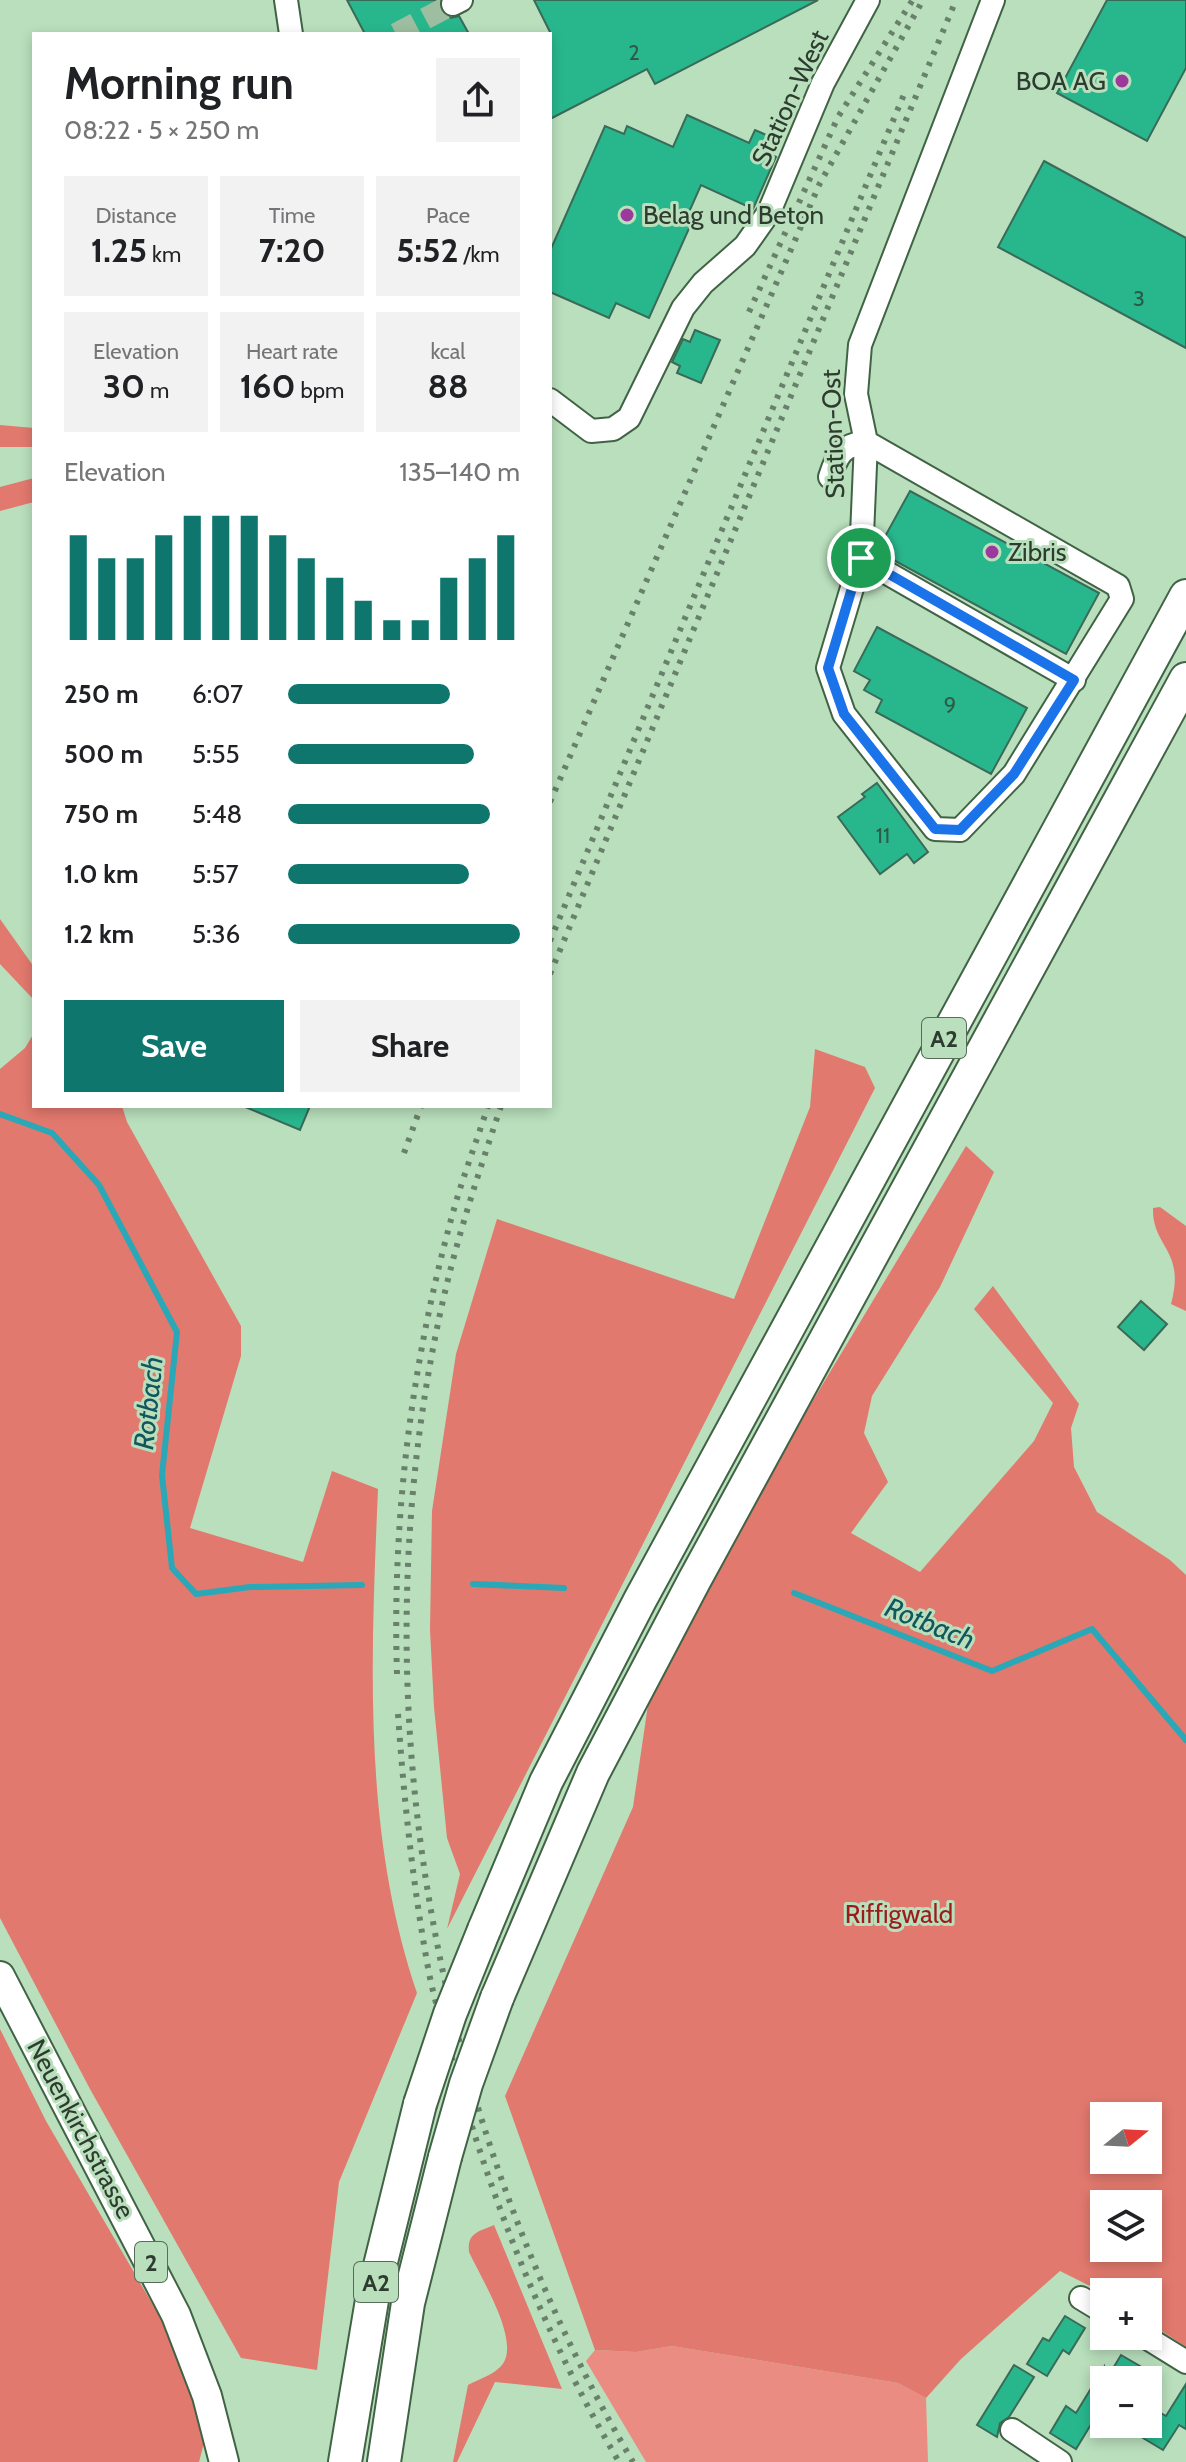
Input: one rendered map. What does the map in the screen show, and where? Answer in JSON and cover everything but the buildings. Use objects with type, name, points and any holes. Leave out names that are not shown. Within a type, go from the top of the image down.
[{"type":"highway","name":"A2","points":[[345,2462],[373,2294],[420,2104],[450,2014],[561,1755],[750,1396],[1186,596]]},
{"type":"highway","name":"A2","points":[[384,2462],[408,2303],[466,2084],[497,1998],[593,1773],[1186,679]]},
{"type":"main road","name":"Neuenkirchstrasse","points":[[0,1976],[176,2315],[207,2396],[224,2462]]},
{"type":"street","points":[[286,0],[291,32]]},
{"type":"street","name":"Station-West","points":[[552,402],[591,431],[613,429],[629,418],[683,308],[703,283],[745,246],[769,212],[823,83],[868,0]]},
{"type":"street","name":"Station-Ost","points":[[866,442],[1118,586],[1122,599],[1014,774],[960,830],[935,829],[844,714],[828,668],[861,558],[866,442],[856,394],[860,345],[993,0]]},
{"type":"street","points":[[830,477],[837,454],[850,444],[866,442]]},
{"type":"street","points":[[861,558],[1074,680]]},
{"type":"street","points":[[1081,2298],[1090,2303]]},
{"type":"street","points":[[1162,2347],[1186,2362]]},
{"type":"street","points":[[1012,2430],[1060,2462]]},
{"type":"shaded area","points":[[672,2346],[898,2383],[926,2398],[928,2462],[646,2462],[586,2361],[595,2350],[636,2352]]},
{"type":"green space","points":[[0,425],[32,428],[32,447],[0,447]]},
{"type":"green space","points":[[32,479],[32,503],[0,511],[0,487]]},
{"type":"green space","points":[[0,919],[32,964],[32,998],[0,964]]},
{"type":"green space","points":[[32,1036],[32,1108],[123,1108],[127,1122],[241,1326],[241,1356],[190,1528],[303,1562],[332,1471],[378,1489],[373,1616],[374,1744],[387,1870],[399,1932],[417,1993],[339,2182],[317,2370],[241,2358],[90,2089],[0,1918],[0,1069],[25,1048]]},
{"type":"green space","points":[[815,1049],[865,1067],[875,1088],[447,1929],[460,1874],[447,1838],[434,1707],[430,1630],[432,1511],[456,1354],[497,1219],[734,1299],[810,1107]]},
{"type":"green space","name":"Riffigwald","points":[[966,1146],[994,1172],[940,1287],[872,1396],[864,1433],[888,1482],[851,1533],[920,1572],[1034,1441],[1053,1403],[974,1309],[993,1286],[1079,1404],[1071,1428],[1074,1467],[1097,1512],[1170,1560],[1186,1575],[1186,2347],[1162,2331],[1162,2278],[1090,2278],[1090,2286],[1060,2271],[961,2359],[926,2398],[898,2383],[672,2346],[636,2352],[595,2350],[505,2096],[633,1807],[649,1698],[803,1417]]},
{"type":"green space","points":[[1160,1207],[1186,1226],[1186,1311],[1171,1304],[1174,1286],[1172,1260],[1154,1221],[1153,1208]]},
{"type":"green space","points":[[0,2029],[46,2121],[178,2348],[205,2439],[199,2462],[0,2462]]},
{"type":"green space","points":[[494,2225],[562,2389],[495,2382],[457,2462],[453,2462],[468,2385],[497,2370],[504,2362],[507,2351],[496,2307],[469,2252],[472,2237]]},
{"type":"waterway","name":"Rotbach","points":[[0,1114],[52,1133],[99,1185],[177,1332],[162,1475],[172,1568],[196,1594],[250,1587],[362,1585]]},
{"type":"waterway","name":"Rotbach","points":[[473,1584],[564,1588]]},
{"type":"waterway","name":"Rotbach","points":[[794,1593],[992,1671],[1092,1629],[1186,1740]]},
{"type":"tunnel","points":[[400,32],[453,4]]},
{"type":"railway","points":[[552,797],[820,183],[923,0]]},
{"type":"railway","points":[[552,969],[956,0]]},
{"type":"railway","points":[[749,312],[838,117],[912,1]]},
{"type":"railway","points":[[552,936],[905,92]]},
{"type":"railway","points":[[404,1153],[420,1108]]},
{"type":"railway","points":[[397,1674],[401,1501],[415,1386],[452,1216],[487,1108]]},
{"type":"railway","points":[[500,1108],[470,1200],[444,1296],[418,1444],[407,1595],[411,1746],[429,1897],[460,2045],[505,2189],[563,2329],[633,2462]]},
{"type":"railway","points":[[398,1714],[410,1844],[429,1973],[469,2118],[504,2220],[545,2319],[619,2462]]},
{"type":"place","name":"BOA AG","points":[[1122,81]]},
{"type":"place","name":"Belag und Beton","points":[[627,215]]},
{"type":"place","name":"Zibris","points":[[992,552]]},
{"type":"route","points":[[861,558],[1074,680],[1014,774],[960,830],[935,829],[844,714],[828,668],[861,558]]}]
